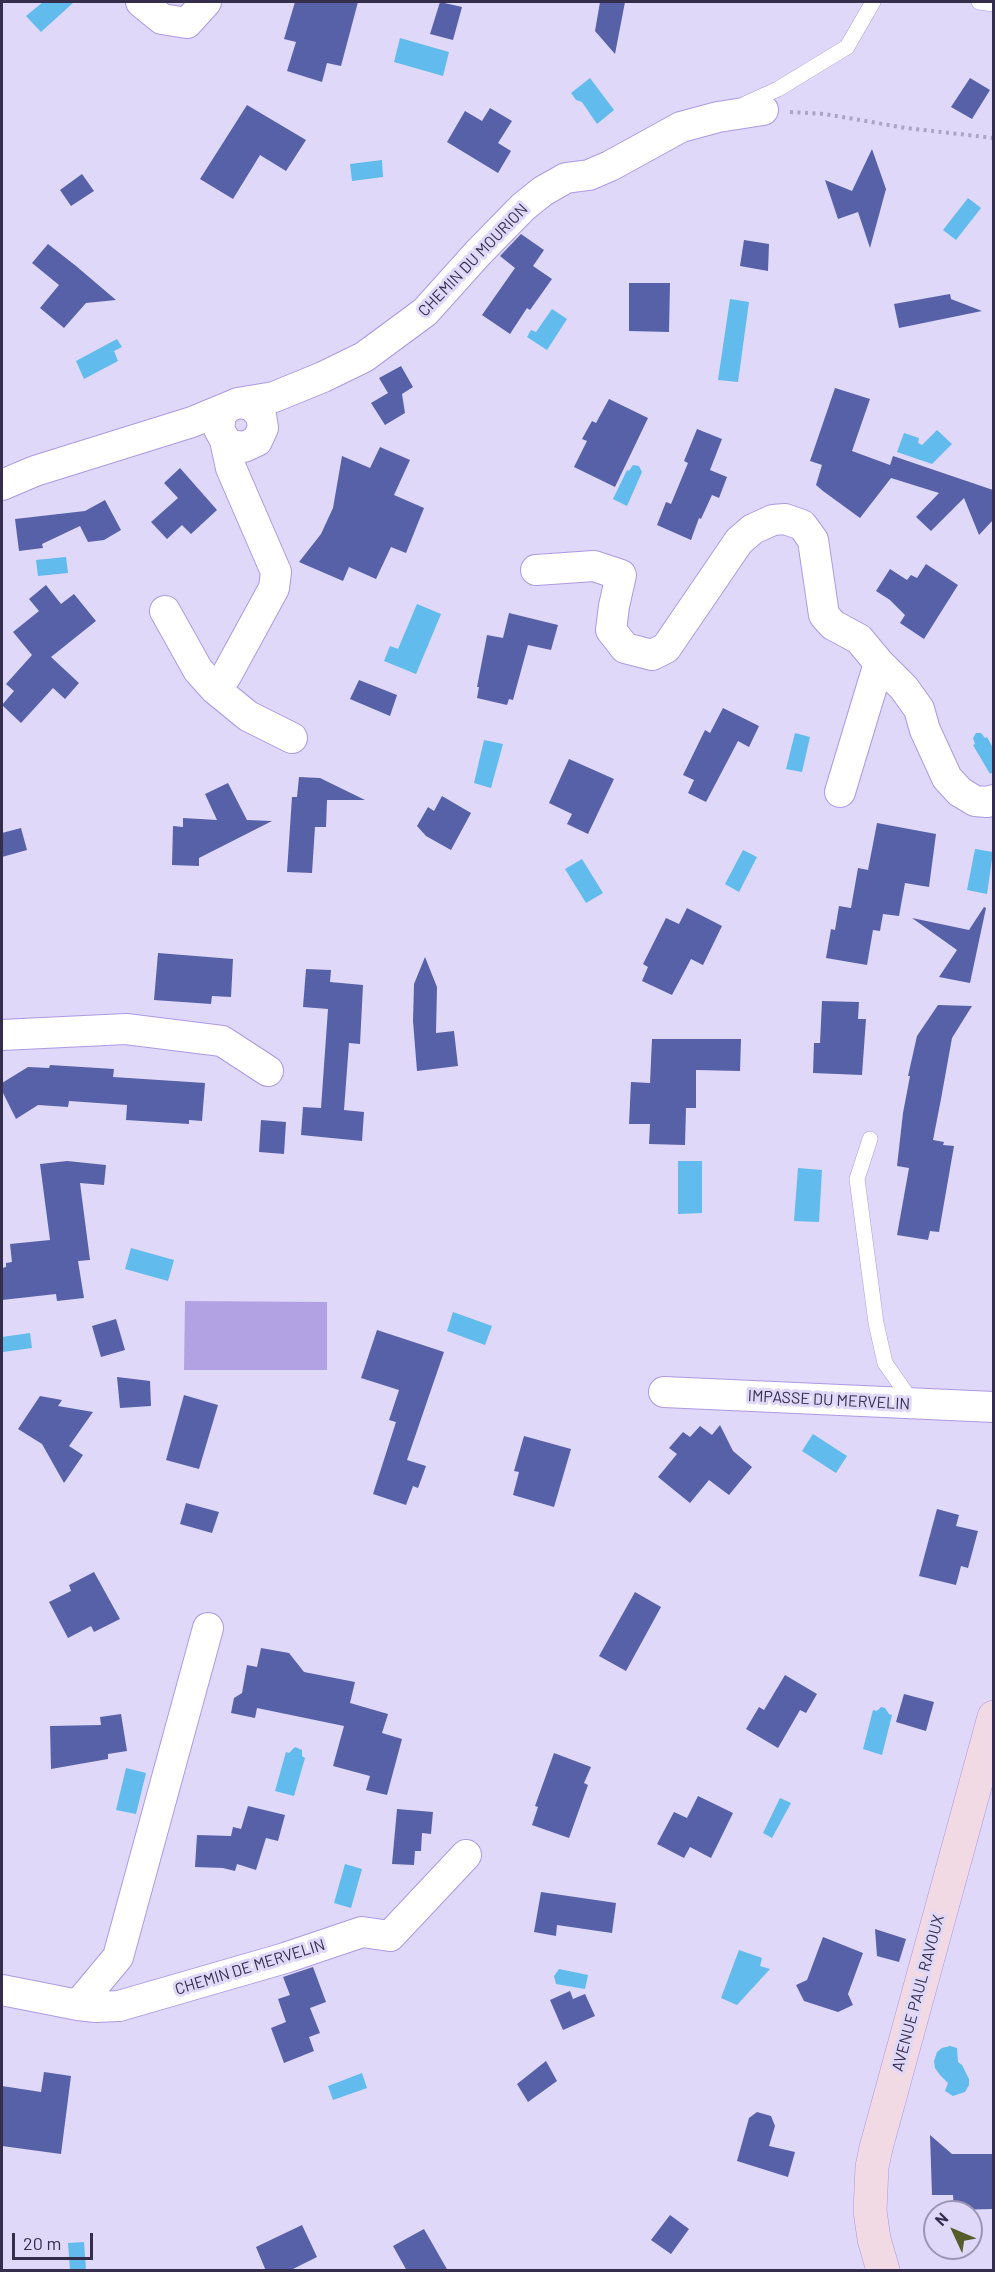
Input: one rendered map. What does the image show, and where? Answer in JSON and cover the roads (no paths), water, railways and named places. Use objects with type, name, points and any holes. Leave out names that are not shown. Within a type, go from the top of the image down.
[{"type":"street","points":[[141,2],[162,19],[187,23],[206,2]]},
{"type":"street","name":"CHEMIN DU MOURION","points":[[2,485],[35,471],[192,422],[240,426],[323,377],[364,357],[424,312],[485,245],[523,207],[543,191],[567,178],[589,175],[610,166],[681,127],[718,117],[763,110]]},
{"type":"street","points":[[215,689],[226,676],[274,588],[276,572],[240,426]]},
{"type":"street","points":[[536,570],[594,566],[621,575],[614,606],[612,630],[625,648],[652,655],[666,648],[739,541],[753,529],[773,520],[784,519],[802,525],[813,540],[824,615],[833,625],[859,639],[904,688],[919,709],[925,730],[946,778],[960,792],[975,801],[993,800]]},
{"type":"street","points":[[165,610],[198,670],[215,689],[248,716],[292,738]]},
{"type":"street","points":[[840,792],[879,663]]},
{"type":"street","points":[[2,1035],[126,1029],[222,1041],[268,1071]]},
{"type":"street","name":"IMPASSE DU MERVELIN","points":[[664,1392],[913,1403],[993,1401]]},
{"type":"street","points":[[78,2005],[118,1957],[208,1628]]},
{"type":"street","name":"AVENUE PAUL RAVOUX","points":[[883,2271],[874,2239],[870,2211],[874,2157],[993,1717]]},
{"type":"street","name":"CHEMIN DE MERVELIN","points":[[2,1990],[78,2005],[119,2006],[285,1958],[362,1932],[390,1936],[466,1855]]},
{"type":"lane","points":[[718,117],[778,88],[847,47],[873,2]]},
{"type":"lane","points":[[979,2],[993,4]]},
{"type":"lane","points":[[870,1139],[857,1179],[876,1323],[885,1363],[913,1403]]},
{"type":"water","points":[[43,2],[74,2],[41,32],[26,16]]},
{"type":"water","points":[[400,38],[449,52],[443,76],[394,62]]},
{"type":"water","points":[[590,78],[614,110],[597,124],[582,102],[576,100],[571,93]]},
{"type":"water","points":[[382,160],[383,177],[352,181],[350,164]]},
{"type":"water","points":[[968,198],[981,208],[956,240],[943,230]]},
{"type":"water","points":[[730,299],[749,302],[738,382],[718,380]]},
{"type":"water","points":[[552,309],[567,319],[547,350],[527,337],[531,330],[536,332]]},
{"type":"water","points":[[117,339],[122,347],[114,351],[118,361],[84,379],[76,361]]},
{"type":"water","points":[[937,430],[952,444],[932,464],[897,452],[904,433],[919,438],[918,443],[922,445]]},
{"type":"water","points":[[633,465],[639,466],[642,472],[627,506],[613,499],[627,470],[629,471]]},
{"type":"water","points":[[66,557],[68,573],[38,576],[36,560]]},
{"type":"water","points":[[417,604],[441,614],[416,674],[384,661],[390,646],[398,649]]},
{"type":"water","points":[[795,733],[810,737],[802,772],[786,769]]},
{"type":"water","points":[[976,733],[987,737],[993,748],[993,772],[990,774],[973,745]]},
{"type":"water","points":[[484,740],[503,744],[491,788],[474,783]]},
{"type":"water","points":[[975,849],[993,852],[987,894],[967,890]]},
{"type":"water","points":[[743,850],[757,857],[739,892],[725,884]]},
{"type":"water","points":[[582,859],[603,893],[586,903],[565,869]]},
{"type":"water","points":[[678,1161],[702,1161],[702,1213],[678,1214]]},
{"type":"water","points":[[798,1168],[822,1170],[819,1222],[794,1221]]},
{"type":"water","points":[[131,1248],[174,1260],[168,1281],[125,1269]]},
{"type":"water","points":[[453,1312],[492,1326],[485,1345],[447,1331]]},
{"type":"water","points":[[30,1333],[32,1348],[3,1352],[2,1337]]},
{"type":"water","points":[[813,1434],[847,1456],[836,1473],[802,1451]]},
{"type":"water","points":[[881,1707],[892,1715],[882,1755],[863,1749],[873,1710],[877,1711]]},
{"type":"water","points":[[295,1747],[302,1750],[302,1756],[305,1758],[294,1796],[275,1791],[286,1752],[289,1753]]},
{"type":"water","points":[[126,1768],[146,1773],[136,1814],[116,1810]]},
{"type":"water","points":[[780,1798],[791,1803],[772,1838],[763,1833]]},
{"type":"water","points":[[345,1864],[362,1869],[351,1908],[334,1903]]},
{"type":"water","points":[[739,1950],[762,1958],[760,1966],[770,1969],[737,2005],[721,1998]]},
{"type":"water","points":[[559,1969],[588,1975],[585,1989],[556,1984],[554,1976]]},
{"type":"water","points":[[950,2046],[957,2048],[958,2062],[969,2079],[965,2092],[953,2096],[945,2091],[948,2083],[935,2068],[934,2061],[937,2052]]},
{"type":"water","points":[[362,2073],[367,2088],[333,2100],[328,2086]]},
{"type":"water","points":[[84,2242],[86,2270],[70,2270],[68,2243]]}]
